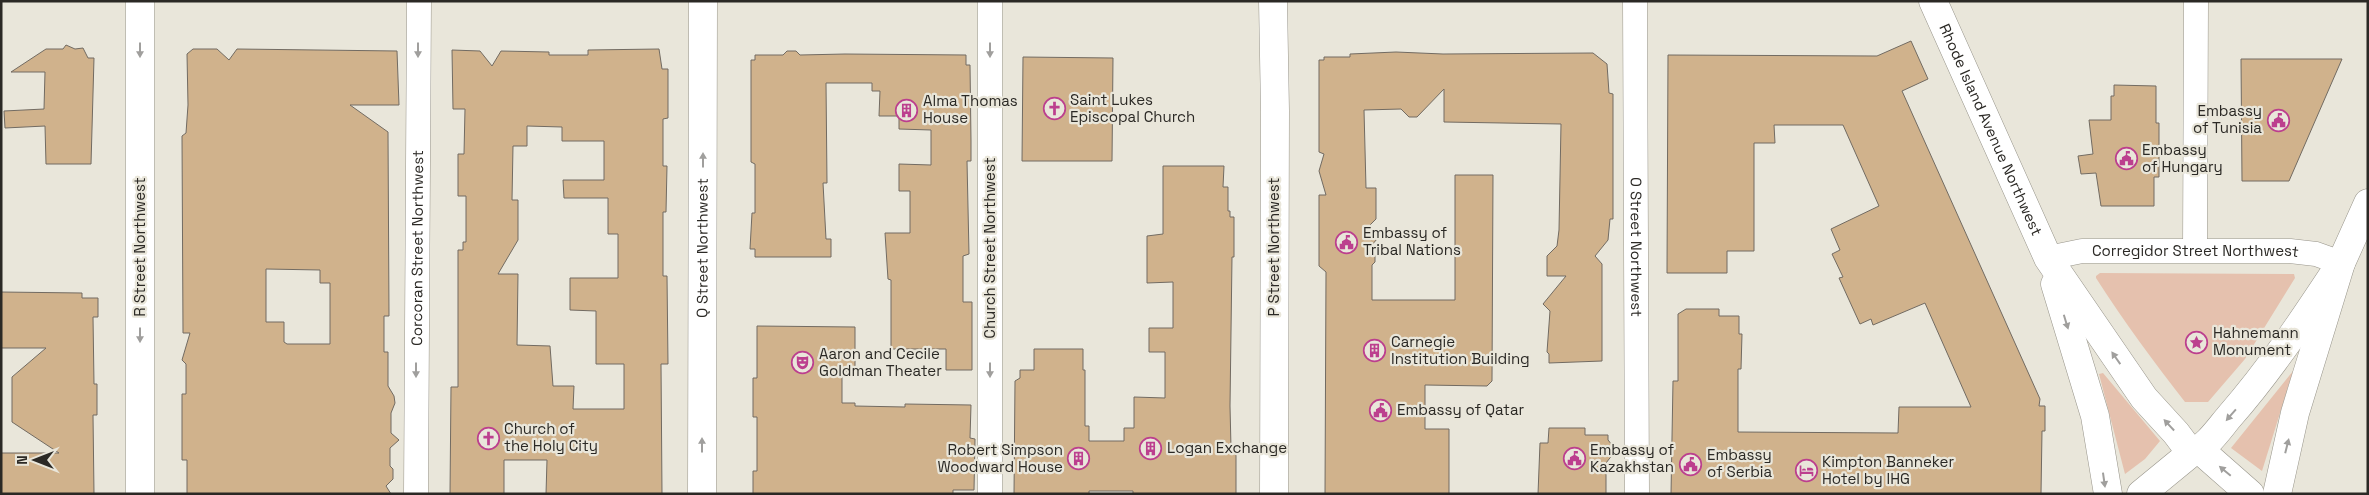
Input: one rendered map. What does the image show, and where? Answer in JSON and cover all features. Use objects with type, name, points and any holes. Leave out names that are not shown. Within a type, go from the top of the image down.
[{"type":"main road","name":"R Street Northwest","points":[[140,1],[140,494]]},
{"type":"main road","name":"Q Street Northwest","points":[[702,494],[703,1]]},
{"type":"main road","name":"P Street Northwest","points":[[1273,1],[1275,111],[1274,494]]},
{"type":"main road","name":"Rhode Island Avenue Northwest","points":[[1933,1],[2048,258],[2095,416],[2108,494]]},
{"type":"main road","points":[[2277,494],[2295,413],[2341,263],[2368,203]]},
{"type":"main road","name":"Rhode Island Avenue Northwest","points":[[2048,258],[2144,398],[2195,452],[2250,494]]},
{"type":"main road","points":[[2141,494],[2195,452],[2261,380],[2341,263]]},
{"type":"street","name":"Corcoran Street Northwest","points":[[416,494],[419,1]]},
{"type":"street","name":"Church Street Northwest","points":[[990,1],[990,494]]},
{"type":"street","name":"O Street Northwest","points":[[1635,1],[1637,494]]},
{"type":"street","points":[[2195,250],[2196,1]]},
{"type":"street","name":"Corregidor Street Northwest","points":[[2048,258],[2082,251],[2195,250],[2307,252],[2341,263]]},
{"type":"shaded area","points":[[2100,273],[2294,274],[2295,278],[2245,359],[2208,402],[2185,402],[2139,342],[2096,278]]},
{"type":"shaded area","points":[[2293,371],[2262,471],[2231,448]]},
{"type":"shaded area","points":[[2103,373],[2160,441],[2145,459],[2125,474],[2099,374]]},
{"type":"building","points":[[1911,41],[1928,79],[1902,91],[2040,399],[2039,406],[2045,406],[2045,431],[2042,431],[2041,494],[1671,494],[1673,381],[1678,381],[1678,314],[1686,309],[1719,309],[1719,316],[1739,316],[1739,334],[1742,334],[1741,369],[1738,369],[1738,432],[1898,433],[1899,407],[1971,407],[1925,303],[1873,325],[1871,319],[1860,324],[1839,278],[1843,277],[1832,254],[1840,250],[1831,229],[1879,206],[1843,125],[1774,125],[1775,143],[1754,143],[1754,251],[1727,251],[1727,273],[1667,273],[1668,55],[1877,56]]},
{"type":"building","points":[[66,45],[75,49],[83,48],[88,58],[94,58],[91,164],[46,164],[45,126],[5,128],[4,111],[44,109],[45,72],[11,72],[46,49],[63,49]]},
{"type":"building","points":[[193,49],[217,49],[229,60],[237,49],[397,51],[399,105],[350,105],[388,132],[389,316],[384,316],[384,352],[388,352],[388,386],[394,396],[395,403],[391,413],[391,433],[399,440],[390,448],[390,466],[393,469],[393,479],[386,486],[391,494],[187,494],[187,460],[182,460],[182,394],[186,394],[186,364],[182,360],[190,333],[183,333],[182,136],[186,133],[188,105],[187,54]],"holes":[[[266,269],[320,270],[320,283],[330,283],[330,344],[287,344],[284,342],[284,322],[266,322]]]},
{"type":"building","points":[[659,49],[662,69],[668,69],[668,118],[663,119],[663,166],[667,166],[666,212],[663,212],[663,276],[667,276],[668,364],[661,364],[662,494],[546,494],[547,460],[504,460],[504,494],[450,494],[451,387],[458,387],[458,250],[463,250],[463,242],[466,242],[466,196],[458,196],[458,154],[464,154],[465,109],[453,109],[452,50],[480,51],[492,66],[501,51],[549,52],[549,55],[588,55],[588,50]],"holes":[[[527,126],[562,127],[562,141],[604,141],[604,180],[563,180],[564,198],[608,198],[608,234],[618,234],[618,278],[570,278],[570,310],[596,311],[596,364],[624,364],[624,409],[573,409],[574,386],[553,386],[550,346],[517,345],[518,274],[498,274],[518,240],[518,200],[512,200],[513,146],[527,146]]]},
{"type":"building","points":[[787,51],[796,51],[800,55],[966,55],[966,65],[970,65],[971,161],[967,161],[969,254],[963,256],[963,302],[972,302],[972,370],[946,370],[946,349],[891,349],[891,280],[888,279],[885,233],[910,233],[910,191],[899,191],[899,164],[931,165],[931,130],[899,129],[899,116],[879,116],[880,91],[872,91],[872,83],[826,83],[827,183],[823,183],[826,239],[831,239],[831,257],[755,257],[755,249],[750,249],[752,213],[755,213],[755,164],[751,162],[751,60],[755,60],[755,55],[783,55]]},
{"type":"building","points":[[1396,52],[1443,54],[1593,53],[1607,64],[1609,93],[1613,94],[1613,219],[1610,219],[1608,240],[1595,256],[1602,264],[1602,361],[1549,363],[1549,354],[1547,352],[1550,311],[1543,304],[1566,276],[1547,276],[1547,256],[1557,246],[1559,230],[1561,124],[1444,122],[1444,89],[1417,117],[1409,117],[1401,109],[1364,110],[1366,188],[1376,188],[1376,219],[1369,226],[1378,238],[1369,248],[1375,255],[1375,262],[1372,265],[1372,300],[1455,300],[1455,175],[1493,175],[1492,381],[1487,386],[1425,385],[1425,429],[1449,429],[1449,494],[1325,494],[1326,272],[1319,266],[1319,195],[1326,195],[1319,171],[1324,154],[1319,152],[1319,60],[1324,60],[1324,57],[1350,57],[1350,54]]},
{"type":"building","name":"Saint Lukes Episcopal Church","points":[[1023,57],[1113,58],[1112,161],[1022,161]]},
{"type":"building","name":"Embassy of Tunisia","points":[[2241,59],[2342,59],[2289,181],[2242,181]]},
{"type":"building","points":[[2114,85],[2156,86],[2156,123],[2159,123],[2159,177],[2154,177],[2154,206],[2101,206],[2096,173],[2081,174],[2078,156],[2093,154],[2089,120],[2111,120],[2111,96],[2114,96]]},
{"type":"building","points":[[1163,166],[1224,166],[1223,187],[1228,187],[1228,211],[1230,211],[1230,217],[1234,217],[1230,406],[1231,448],[1236,448],[1236,494],[1133,494],[1133,491],[1089,491],[1089,494],[1014,494],[1015,381],[1020,378],[1020,370],[1034,370],[1034,349],[1083,349],[1085,426],[1089,426],[1089,441],[1124,441],[1124,428],[1134,428],[1134,397],[1165,398],[1165,352],[1149,352],[1149,328],[1173,328],[1173,282],[1147,283],[1147,236],[1163,234]]},
{"type":"building","points":[[1,292],[82,293],[82,298],[98,298],[98,317],[93,317],[94,384],[97,384],[97,415],[93,415],[94,494],[1,494],[1,453],[59,453],[12,422],[12,377],[46,348],[1,348]]},
{"type":"building","points":[[757,326],[855,327],[855,371],[842,372],[842,403],[855,403],[855,406],[905,407],[905,404],[971,405],[970,438],[975,439],[974,490],[953,490],[953,494],[753,494],[753,471],[757,471],[757,417],[753,417],[753,378],[757,378]]},
{"type":"building","name":"Embassy of Kazakhstan","points":[[1549,428],[1585,428],[1585,435],[1608,435],[1608,440],[1613,446],[1613,454],[1606,463],[1606,494],[1538,494],[1540,443],[1548,443]]},
{"type":"place","name":"Saint Lukes Episcopal Church","points":[[1054,109]]},
{"type":"place","name":"Alma Thomas House","points":[[907,110]]},
{"type":"place","name":"Embassy of Tunisia","points":[[2278,120]]},
{"type":"place","name":"Embassy of Hungary","points":[[2126,159]]},
{"type":"place","name":"Embassy of Tribal Nations","points":[[1347,242]]},
{"type":"place","name":"Hahnemann Monument","points":[[2197,342]]},
{"type":"place","name":"Carnegie Institution Building","points":[[1375,351]]},
{"type":"place","name":"Aaron and Cecile Goldman Theater","points":[[803,363]]},
{"type":"place","name":"Embassy of Qatar","points":[[1381,410]]},
{"type":"place","name":"Church of the Holy City","points":[[488,438]]},
{"type":"place","name":"Logan Exchange","points":[[1151,448]]},
{"type":"place","name":"Robert Simpson Woodward House","points":[[1079,459]]},
{"type":"place","name":"Embassy of Kazakhstan","points":[[1574,459]]},
{"type":"place","name":"Embassy of Serbia","points":[[1691,464]]},
{"type":"place","name":"Kimpton Banneker Hotel by IHG","points":[[1806,471]]}]
